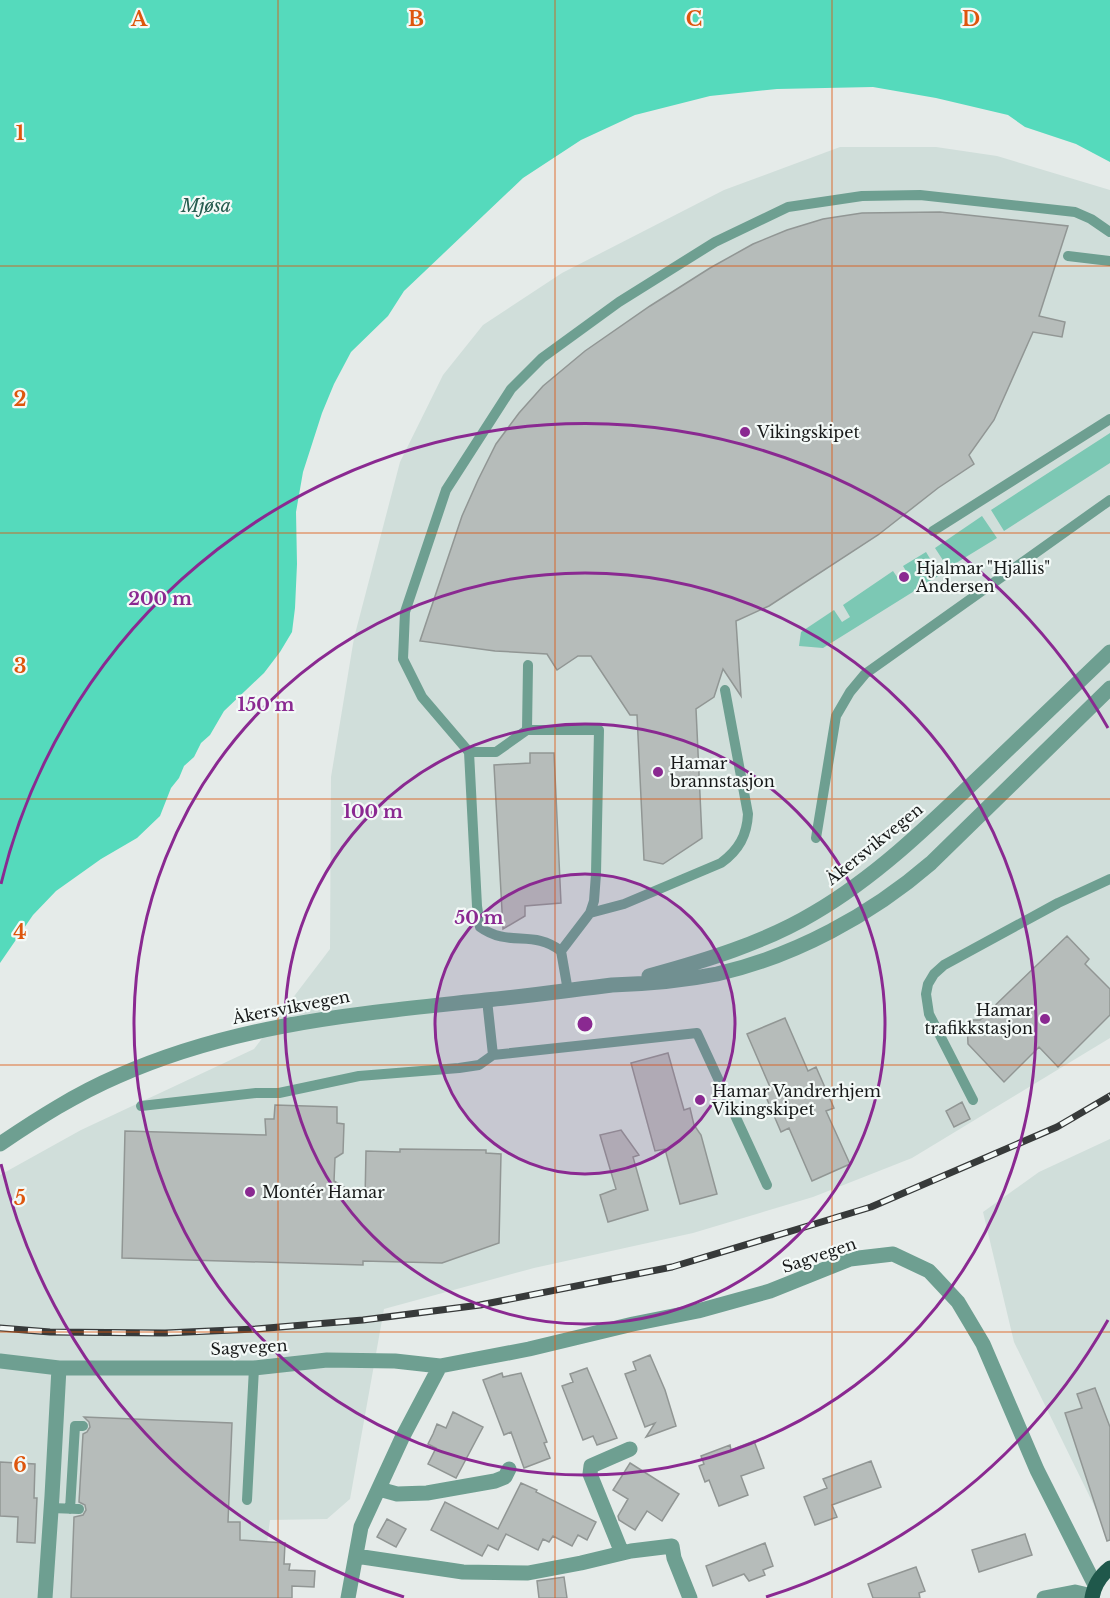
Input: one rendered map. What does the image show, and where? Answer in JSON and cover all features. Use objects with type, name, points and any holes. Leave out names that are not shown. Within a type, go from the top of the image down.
[{"type":"main road","points":[[1093,1593],[1102,1574],[1110,1568]]},
{"type":"street","name":"Åkersvikvegen","points":[[612,985],[735,949],[786,928],[814,913],[865,879],[923,831],[1110,652]]},
{"type":"street","name":"Åkersvikvegen","points":[[0,1144],[69,1101],[117,1076],[168,1056],[246,1032],[367,1012],[685,979],[742,967],[799,945],[882,902],[905,886],[1110,688]]},
{"type":"street","name":"Sagvegen","points":[[0,1361],[59,1368],[254,1368],[327,1360],[395,1361],[440,1366],[529,1349],[698,1311],[770,1291],[850,1259],[893,1254],[929,1271],[958,1302],[983,1344],[1093,1593]]},
{"type":"street","points":[[348,1598],[361,1527],[402,1438],[440,1366]]},
{"type":"street","points":[[45,1598],[59,1368]]},
{"type":"street","points":[[622,1553],[590,1474],[591,1466],[630,1449]]},
{"type":"street","points":[[379,1489],[397,1494],[427,1493],[495,1481],[505,1477],[509,1469]]},
{"type":"street","points":[[356,1556],[463,1572],[528,1573],[622,1553],[672,1546],[690,1598]]},
{"type":"street","points":[[1044,1598],[1075,1592],[1093,1593]]},
{"type":"lane","points":[[561,951],[543,940],[505,939],[490,935],[480,927],[469,752],[422,696],[403,659],[405,612],[446,490],[511,389],[542,358],[620,302],[715,242],[788,207],[862,196],[920,195],[1075,212],[1091,219],[1110,232]]},
{"type":"lane","points":[[1068,256],[1110,261]]},
{"type":"lane","points":[[933,531],[1110,419]]},
{"type":"lane","points":[[816,838],[836,716],[850,692],[865,674],[1110,500]]},
{"type":"lane","points":[[527,730],[528,665]]},
{"type":"lane","points":[[590,913],[624,904],[721,863],[733,855],[741,842],[747,830],[748,814],[725,690]]},
{"type":"lane","points":[[469,752],[495,752],[527,730],[599,730],[594,901],[590,913],[561,951],[568,991]]},
{"type":"lane","points":[[973,1100],[929,1014],[926,994],[928,984],[934,974],[944,965],[1048,909],[1110,879]]},
{"type":"lane","points":[[487,1000],[493,1055]]},
{"type":"lane","points":[[141,1106],[256,1093],[279,1093],[360,1076],[479,1065],[493,1055],[697,1033],[767,1185]]},
{"type":"lane","points":[[247,1500],[254,1368]]},
{"type":"lane","points":[[51,1508],[75,1509],[75,1426],[83,1426]]},
{"type":"shaded area","points":[[840,147],[936,147],[997,156],[1110,190],[1110,1038],[912,1158],[813,1197],[693,1233],[534,1268],[384,1309],[350,1499],[327,1519],[270,1520],[260,1598],[0,1598],[0,1175],[81,1130],[254,1049],[330,949],[331,777],[354,638],[400,462],[443,375],[483,325],[562,273],[724,190]]},
{"type":"shaded area","points":[[1110,433],[1110,463],[1004,531],[991,510]]},
{"type":"shaded area","points":[[982,516],[997,538],[948,568],[935,548]]},
{"type":"shaded area","points":[[926,552],[940,575],[823,648],[799,646],[801,632],[834,610],[842,622],[850,617],[843,605],[893,571],[902,584],[911,579],[903,566]]},
{"type":"shaded area","points":[[1110,1139],[1110,1538],[1014,1342],[983,1212],[1039,1172]]},
{"type":"water","name":"Mjøsa","points":[[0,0],[1110,0],[1110,162],[1076,144],[1025,127],[1008,115],[936,98],[873,87],[777,89],[710,96],[635,115],[581,140],[523,178],[404,291],[388,316],[351,352],[334,384],[303,472],[296,512],[297,564],[292,632],[280,652],[264,673],[224,711],[194,757],[184,766],[179,778],[171,788],[160,816],[137,838],[101,859],[56,891],[33,915],[0,963]]},
{"type":"building","name":"Vikingskipet","points":[[940,212],[1068,226],[1039,316],[1065,322],[1062,337],[1033,332],[994,420],[969,455],[974,464],[938,488],[878,535],[769,606],[736,621],[741,696],[723,669],[714,697],[696,709],[702,838],[663,864],[644,860],[637,715],[630,715],[591,656],[578,656],[557,670],[547,654],[495,651],[420,641],[462,516],[478,480],[496,444],[543,386],[585,351],[710,268],[753,244],[823,219],[862,213]]},
{"type":"building","points":[[530,753],[554,753],[561,903],[525,906],[525,916],[503,929],[494,765],[530,763]]},
{"type":"building","points":[[1067,936],[1089,959],[1085,964],[1110,989],[1110,1015],[1058,1067],[1039,1047],[1004,1082],[968,1044],[967,1020],[980,1020]]},
{"type":"building","points":[[785,1018],[808,1071],[816,1067],[834,1108],[826,1111],[850,1164],[812,1181],[789,1128],[781,1132],[763,1090],[770,1087],[747,1034]]},
{"type":"building","points":[[668,1053],[684,1110],[690,1108],[694,1125],[701,1135],[717,1194],[680,1204],[665,1149],[655,1151],[631,1063]]},
{"type":"building","points":[[962,1102],[970,1119],[954,1127],[946,1111]]},
{"type":"building","points":[[275,1105],[337,1107],[337,1123],[344,1124],[343,1153],[335,1158],[334,1181],[365,1200],[366,1151],[486,1150],[486,1153],[501,1154],[499,1243],[442,1263],[363,1261],[363,1265],[122,1258],[125,1131],[266,1135],[265,1119],[274,1119]]},
{"type":"building","points":[[621,1130],[639,1155],[633,1157],[648,1210],[608,1222],[600,1195],[616,1189],[600,1135]]},
{"type":"building","points":[[650,1355],[665,1390],[676,1426],[646,1437],[655,1423],[645,1427],[625,1374],[636,1370],[633,1362]]},
{"type":"building","points":[[587,1368],[617,1438],[597,1445],[593,1436],[583,1440],[562,1386],[573,1382],[570,1374]]},
{"type":"building","points":[[502,1373],[503,1377],[521,1373],[547,1442],[544,1443],[550,1458],[524,1468],[511,1432],[504,1435],[483,1380]]},
{"type":"building","points":[[1095,1388],[1110,1427],[1110,1540],[1107,1541],[1065,1413],[1082,1408],[1077,1394]]},
{"type":"building","points":[[453,1412],[483,1427],[456,1478],[428,1464],[436,1448],[428,1444],[437,1424],[446,1428]]},
{"type":"building","points":[[84,1417],[232,1423],[228,1522],[240,1522],[240,1540],[285,1543],[284,1564],[290,1564],[289,1570],[315,1571],[314,1587],[292,1586],[292,1598],[71,1598],[74,1517],[83,1515],[86,1510],[85,1505],[79,1502],[83,1434],[90,1427]]},
{"type":"building","points":[[754,1441],[764,1468],[741,1476],[748,1495],[719,1506],[709,1480],[705,1482],[699,1466],[704,1464],[701,1456],[730,1445],[731,1450]]},
{"type":"building","points":[[871,1461],[881,1487],[832,1505],[837,1517],[815,1525],[804,1497],[827,1488],[823,1479]]},
{"type":"building","points":[[0,1462],[35,1464],[34,1498],[37,1498],[35,1543],[17,1542],[18,1517],[0,1516]]},
{"type":"building","points":[[630,1463],[679,1494],[662,1521],[647,1511],[635,1530],[619,1520],[618,1516],[628,1499],[613,1490]]},
{"type":"building","points":[[521,1483],[596,1522],[587,1540],[578,1535],[572,1546],[553,1536],[549,1542],[543,1539],[538,1550],[506,1534],[498,1550],[488,1545],[482,1556],[431,1530],[445,1502],[498,1529]]},
{"type":"building","points":[[387,1519],[406,1529],[396,1547],[377,1537]]},
{"type":"building","points":[[1025,1534],[1032,1555],[979,1572],[972,1550]]},
{"type":"building","points":[[765,1543],[773,1566],[763,1570],[765,1575],[749,1581],[744,1574],[713,1586],[706,1566]]},
{"type":"building","points":[[916,1567],[925,1591],[919,1593],[920,1598],[873,1598],[868,1584]]},
{"type":"building","points":[[564,1577],[567,1598],[539,1598],[537,1581]]},
{"type":"railway","points":[[0,1328],[50,1332],[165,1333],[256,1329],[363,1320],[480,1305],[672,1267],[871,1207],[1057,1127],[1110,1096]]},
{"type":"place","name":"Vikingskipet","points":[[745,432]]},
{"type":"place","name":"Hjalmar \"Hjallis\" Andersen","points":[[904,577]]},
{"type":"place","name":"Hamar brannstasjon","points":[[658,772]]},
{"type":"place","name":"Hamar trafikkstasjon","points":[[1045,1019]]},
{"type":"place","name":"Hamar Vandrerhjem Vikingskipet","points":[[700,1100]]},
{"type":"place","name":"Montér Hamar","points":[[250,1192]]}]
